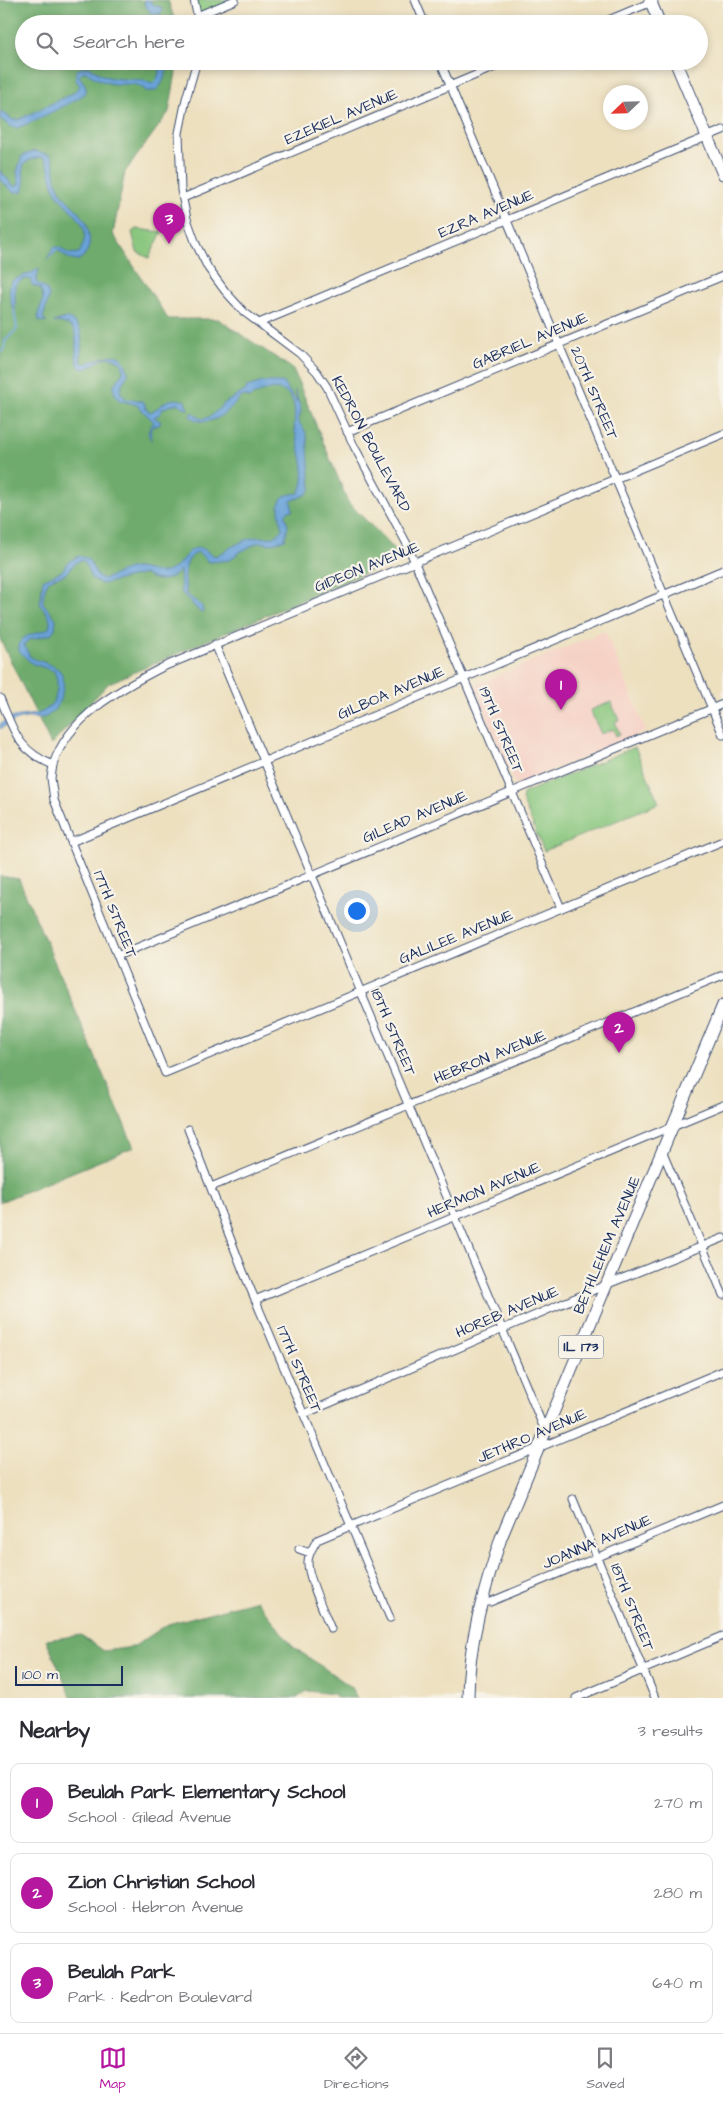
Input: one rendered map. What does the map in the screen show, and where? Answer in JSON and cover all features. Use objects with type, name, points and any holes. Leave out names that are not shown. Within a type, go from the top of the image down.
[{"type":"main road","points":[[652,1],[657,15]]},
{"type":"main road","points":[[680,70],[723,174]]},
{"type":"main road","name":"BETHLEHEM AVENUE","points":[[468,1698],[473,1643],[481,1602],[501,1538],[723,1005]]},
{"type":"street","points":[[194,0],[198,15]]},
{"type":"street","points":[[200,15],[235,0]]},
{"type":"street","points":[[415,0],[421,15]]},
{"type":"street","points":[[620,15],[652,1]]},
{"type":"street","name":"KEDRON BOULEVARD","points":[[194,70],[179,133],[179,165],[187,219],[196,244],[208,268],[244,312],[300,354],[317,372],[331,394],[347,432],[395,519],[414,562]]},
{"type":"street","name":"20TH STREET","points":[[444,70],[723,735]]},
{"type":"street","name":"EZEKIEL AVENUE","points":[[183,198],[488,70]]},
{"type":"street","name":"EZRA AVENUE","points":[[259,323],[723,130]]},
{"type":"street","name":"GABRIEL AVENUE","points":[[347,432],[723,276]]},
{"type":"street","name":"GIDEON AVENUE","points":[[53,765],[56,753],[63,743],[98,706],[135,681],[215,644],[723,434]]},
{"type":"street","name":"19TH STREET","points":[[414,562],[561,908]]},
{"type":"street","name":"GILBOA AVENUE","points":[[70,842],[723,570]]},
{"type":"street","name":"18TH STREET","points":[[215,644],[545,1431]]},
{"type":"street","points":[[0,698],[19,742],[38,759],[53,765]]},
{"type":"street","name":"GILEAD AVENUE","points":[[117,956],[723,704]]},
{"type":"street","name":"17TH STREET","points":[[53,765],[52,791],[70,842],[165,1073],[200,1058]]},
{"type":"street","name":"GALILEE AVENUE","points":[[200,1058],[723,841]]},
{"type":"street","name":"HEBRON AVENUE","points":[[211,1187],[723,975]]},
{"type":"street","name":"HERMON AVENUE","points":[[255,1300],[723,1106]]},
{"type":"street","name":"17TH STREET","points":[[188,1129],[255,1300],[390,1618]]},
{"type":"street","points":[[662,1151],[723,1295]]},
{"type":"street","name":"HOREB AVENUE","points":[[304,1414],[608,1284],[723,1238]]},
{"type":"street","name":"JETHRO AVENUE","points":[[310,1553],[316,1540],[723,1370]]},
{"type":"street","name":"18TH STREET","points":[[573,1499],[655,1698]]},
{"type":"street","name":"JOANNA AVENUE","points":[[481,1602],[490,1602],[723,1504]]},
{"type":"street","points":[[299,1549],[310,1553],[308,1563],[310,1574],[331,1629]]},
{"type":"street","points":[[576,1698],[723,1636]]},
{"type":"shaded area","points":[[605,631],[646,731],[519,784],[514,783],[475,688],[478,684]]},
{"type":"green space","points":[[0,0],[168,0],[173,15],[15,15],[15,70],[176,70],[169,112],[125,172],[113,234],[168,319],[218,319],[293,369],[348,502],[402,557],[109,683],[51,745],[0,639]]},
{"type":"green space","points":[[194,0],[235,0],[199,15],[197,15]]},
{"type":"green space","points":[[136,229],[162,232],[149,258],[137,252],[132,232]]},
{"type":"green space","points":[[611,702],[619,720],[615,722],[620,734],[616,736],[613,729],[601,734],[590,710]]},
{"type":"green space","points":[[635,747],[659,803],[544,851],[522,799],[524,793]]},
{"type":"green space","points":[[0,876],[19,879],[134,1147],[0,1202]]},
{"type":"green space","points":[[257,1600],[292,1646],[350,1686],[357,1698],[337,1698],[334,1694],[307,1691],[297,1698],[72,1698],[46,1640],[81,1635],[104,1651],[133,1647],[168,1624]]},
{"type":"water","points":[[145,0],[150,0],[152,4],[162,8],[161,14],[152,14],[144,4]]},
{"type":"water","points":[[78,70],[93,70],[111,78],[141,80],[152,84],[157,79],[160,70],[167,70],[163,81],[155,91],[146,91],[142,87],[133,84],[106,82],[84,71],[79,76],[85,84],[86,91],[74,101],[16,128],[0,118],[1,111],[13,120],[18,120],[73,93],[80,86],[76,80],[76,71]]},
{"type":"water","points":[[34,151],[50,155],[54,163],[59,188],[85,220],[88,227],[89,245],[85,254],[78,260],[71,260],[57,250],[46,261],[54,247],[59,247],[69,254],[79,253],[84,242],[85,233],[83,225],[55,190],[47,163],[43,157],[32,159],[24,164],[22,192],[13,192],[0,179],[0,170],[13,186],[17,186],[19,184],[17,172],[22,156]]},
{"type":"water","points":[[39,268],[36,282],[47,290],[49,296],[43,318],[47,322],[39,321],[38,317],[43,298],[40,288],[32,285],[30,279],[23,279],[15,285],[15,312],[10,297],[11,282]]},
{"type":"water","points":[[67,318],[74,322],[81,332],[81,362],[84,364],[105,357],[117,356],[126,364],[128,374],[120,392],[127,400],[133,399],[144,402],[146,409],[150,412],[173,399],[185,401],[188,410],[178,403],[163,408],[160,414],[154,417],[161,422],[150,430],[152,441],[148,431],[154,422],[137,405],[119,400],[114,392],[114,384],[123,372],[121,363],[118,360],[107,357],[87,368],[80,368],[77,361],[75,332],[64,323],[53,322]]},
{"type":"water","points":[[263,382],[282,382],[297,402],[295,390],[301,411],[298,421],[305,431],[307,438],[311,488],[307,494],[291,501],[293,510],[287,512],[285,516],[288,525],[285,539],[270,544],[259,542],[238,553],[230,560],[209,562],[198,552],[193,555],[185,570],[186,594],[202,606],[203,612],[201,613],[181,592],[180,570],[172,577],[163,580],[154,579],[144,574],[102,584],[91,578],[85,562],[80,560],[65,574],[50,580],[45,589],[43,603],[56,619],[55,628],[51,634],[28,640],[24,645],[30,657],[59,670],[63,681],[61,696],[55,709],[45,717],[22,719],[0,729],[0,724],[10,718],[42,712],[54,700],[57,682],[54,671],[31,663],[19,651],[19,645],[29,635],[49,628],[49,618],[40,604],[43,580],[62,571],[68,562],[79,556],[88,559],[98,577],[104,579],[133,568],[159,573],[174,568],[194,549],[204,549],[216,556],[247,539],[272,537],[279,534],[282,530],[279,511],[280,501],[287,495],[299,493],[303,479],[302,463],[294,429],[295,408],[291,398],[281,390],[268,390],[249,398],[241,397],[228,410],[213,420],[201,421],[190,416],[192,412],[201,419],[210,417],[225,403],[245,391],[247,387]]},
{"type":"waterway","points":[[0,352],[4,350],[5,341],[17,329],[14,310]]},
{"type":"place","name":"Beulah Park","points":[[169,244]]},
{"type":"place","name":"Beulah Park Elementary School","points":[[561,710]]},
{"type":"place","name":"Zion Christian School","points":[[619,1053]]}]
